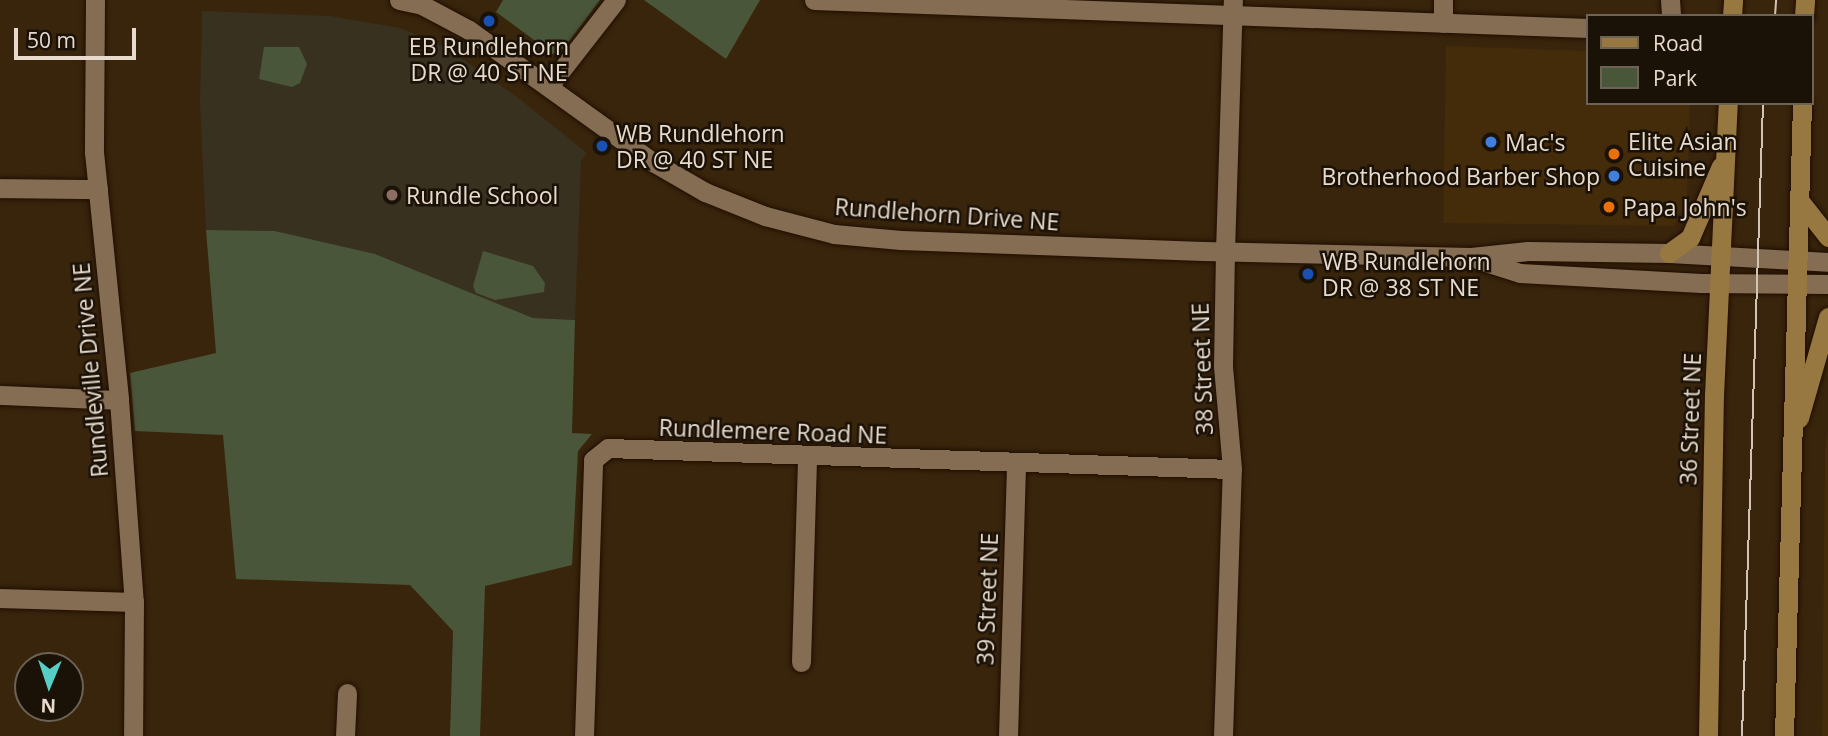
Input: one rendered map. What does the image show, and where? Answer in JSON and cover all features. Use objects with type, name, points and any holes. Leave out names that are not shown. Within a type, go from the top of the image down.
[{"type":"main road","name":"36 Street NE","points":[[1708,736],[1714,395],[1728,105]]},
{"type":"main road","points":[[1784,736],[1802,105]]},
{"type":"main road","points":[[1669,253],[1690,238],[1725,159]]},
{"type":"main road","points":[[1799,200],[1828,237]]},
{"type":"main road","points":[[1791,446],[1828,317]]},
{"type":"street","name":"Rundleville Drive NE","points":[[95,0],[94,152],[119,400],[134,602],[133,736]]},
{"type":"street","name":"Rundlehorn Drive NE","points":[[399,0],[422,5],[469,30],[653,162],[705,192],[765,216],[834,234],[901,240],[1225,251],[1471,257],[1528,251],[1669,253],[1828,262]]},
{"type":"street","points":[[549,86],[616,0]]},
{"type":"street","points":[[814,0],[1233,8],[1443,23],[1587,28]]},
{"type":"street","points":[[1443,0],[1443,23]]},
{"type":"street","name":"38 Street NE","points":[[1223,736],[1232,469],[1222,340],[1233,8]]},
{"type":"street","points":[[0,188],[98,189]]},
{"type":"street","name":"Rundlehorn Drive NE","points":[[1471,257],[1520,274],[1719,283],[1828,284]]},
{"type":"street","points":[[0,395],[119,400]]},
{"type":"street","name":"Rundlemere Road NE","points":[[584,736],[593,460],[608,448],[807,457],[1232,469]]},
{"type":"street","points":[[801,662],[807,457]]},
{"type":"street","name":"39 Street NE","points":[[1008,736],[1016,464]]},
{"type":"street","points":[[0,598],[134,602]]},
{"type":"street","points":[[345,736],[347,693]]},
{"type":"shaded area","name":"Rundle School","points":[[202,11],[330,16],[400,28],[445,47],[517,97],[587,153],[581,161],[575,320],[533,318],[375,254],[275,231],[206,230],[200,104]]},
{"type":"shaded area","points":[[1446,46],[1587,51],[1587,105],[1690,105],[1687,199],[1674,226],[1443,223]]},
{"type":"shaded area","points":[[1828,430],[1828,736],[1822,736],[1825,450]]},
{"type":"green space","points":[[503,0],[600,0],[564,48],[553,54],[496,12]]},
{"type":"green space","points":[[644,0],[760,0],[726,59]]},
{"type":"green space","points":[[264,47],[299,47],[307,64],[300,83],[292,87],[259,79]]},
{"type":"green space","points":[[206,230],[275,231],[375,254],[533,318],[575,320],[572,433],[592,434],[578,451],[572,565],[485,586],[480,736],[450,736],[453,631],[410,585],[236,579],[223,435],[135,431],[130,373],[216,353]]},
{"type":"green space","points":[[483,251],[533,266],[545,283],[544,292],[495,300],[476,293],[473,286]]},
{"type":"tram line","points":[[1775,14],[1776,0]]},
{"type":"tram line","points":[[1742,736],[1763,105]]},
{"type":"place","name":"EB Rundlehorn DR @ 40 ST NE","points":[[489,21]]},
{"type":"place","name":"Mac's","points":[[1491,142]]},
{"type":"place","name":"WB Rundlehorn DR @ 40 ST NE","points":[[602,146]]},
{"type":"place","name":"Elite Asian Cuisine","points":[[1614,154]]},
{"type":"place","name":"Brotherhood Barber Shop","points":[[1614,176]]},
{"type":"place","name":"Rundle School","points":[[392,195]]},
{"type":"place","name":"Papa John's","points":[[1609,207]]},
{"type":"place","name":"WB Rundlehorn DR @ 38 ST NE","points":[[1308,274]]}]
